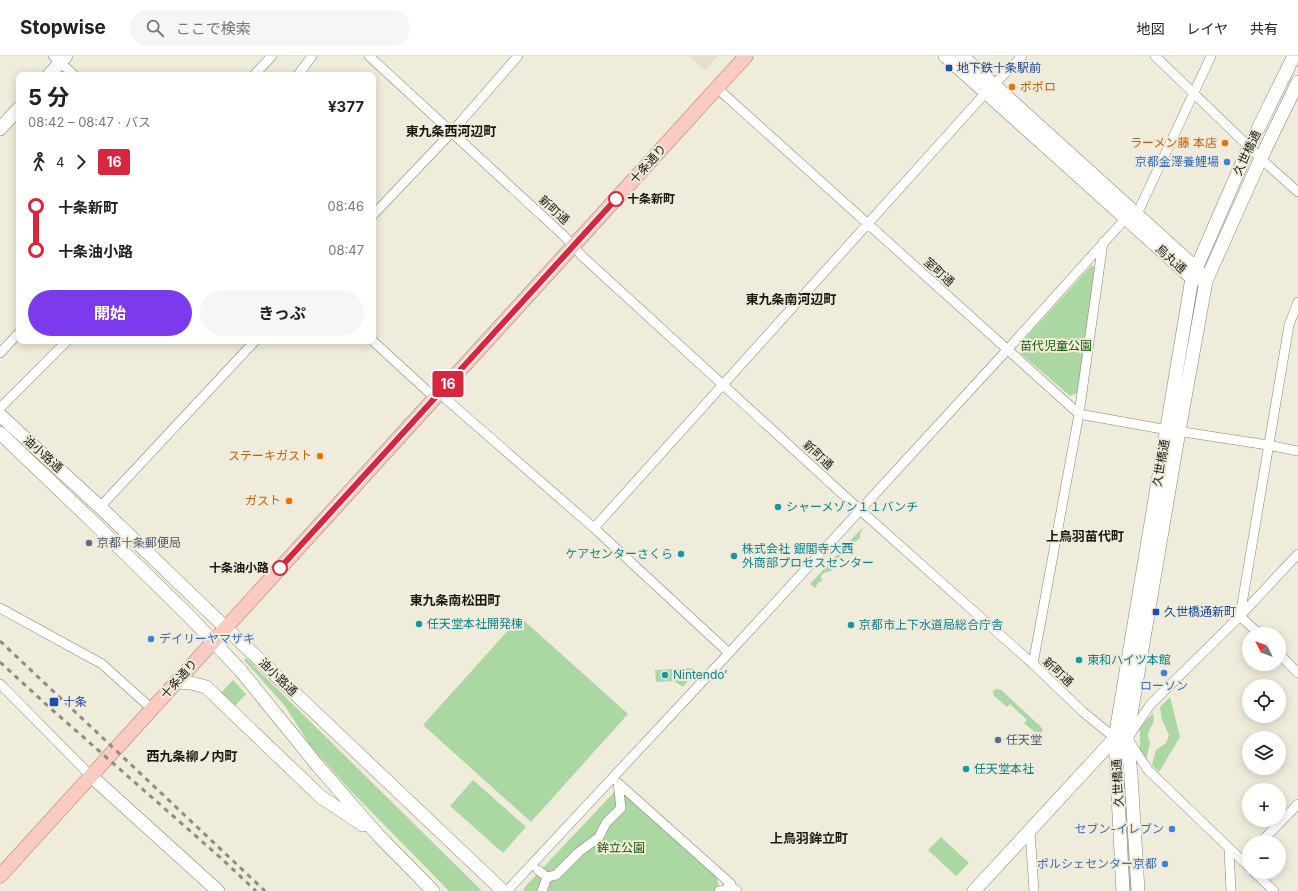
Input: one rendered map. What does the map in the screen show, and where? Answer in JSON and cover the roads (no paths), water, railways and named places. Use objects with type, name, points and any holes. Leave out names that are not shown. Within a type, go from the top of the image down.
[{"type":"main road","name":"十条通り","points":[[0,876],[746,56]]},
{"type":"street","points":[[257,72],[272,56]]},
{"type":"street","points":[[300,72],[312,56]]},
{"type":"street","name":"新町通","points":[[369,56],[563,235],[583,257],[860,510],[1033,664],[1083,712],[1121,738],[1148,770],[1229,848],[1242,857]]},
{"type":"street","points":[[376,212],[451,133],[518,56]]},
{"type":"street","name":"烏丸通","points":[[945,56],[990,89],[1194,273],[1206,281]]},
{"type":"street","name":"烏丸通","points":[[962,56],[990,89]]},
{"type":"street","points":[[594,528],[990,89],[1022,56]]},
{"type":"street","points":[[1155,56],[1298,192]]},
{"type":"street","points":[[508,891],[730,653],[1007,350],[1103,242],[1132,216],[1211,56]]},
{"type":"street","name":"久世橋通","points":[[1123,891],[1121,738],[1173,430],[1194,273],[1249,147],[1294,56]]},
{"type":"street","points":[[51,72],[59,58],[71,72]]},
{"type":"street","name":"久世橋通","points":[[1173,430],[1206,281],[1261,158],[1298,82]]},
{"type":"street","name":"室町通","points":[[717,88],[1079,414]]},
{"type":"street","points":[[0,129],[16,111]]},
{"type":"street","points":[[1033,664],[1079,414],[1103,242]]},
{"type":"street","points":[[1240,616],[1289,325],[1298,302]]},
{"type":"street","points":[[0,353],[16,336]]},
{"type":"street","points":[[0,408],[64,344]]},
{"type":"street","points":[[100,507],[252,344]]},
{"type":"street","points":[[376,344],[594,528],[730,653]]},
{"type":"street","points":[[1079,414],[1157,428],[1268,444],[1298,451]]},
{"type":"street","name":"油小路通","points":[[0,415],[100,507],[503,891]]},
{"type":"street","name":"油小路通","points":[[0,433],[91,520],[241,670],[318,766],[378,835],[433,891]]},
{"type":"street","points":[[974,891],[1121,738],[1150,705],[1240,616],[1298,554]]},
{"type":"street","points":[[0,608],[102,664],[152,709]]},
{"type":"street","points":[[1240,616],[1252,627]]},
{"type":"street","points":[[1286,661],[1298,673]]},
{"type":"street","points":[[176,682],[206,686],[321,796],[378,835]]},
{"type":"street","points":[[0,684],[91,776],[218,891]]},
{"type":"street","name":"久世橋通","points":[[1121,738],[1131,775],[1138,891]]},
{"type":"street","points":[[547,878],[556,875],[579,852],[599,837],[606,822],[621,808],[618,783],[731,884],[726,890],[719,891]]},
{"type":"street","points":[[1268,835],[1298,804]]},
{"type":"street","points":[[1030,831],[1034,891]]},
{"type":"street","points":[[1229,848],[1231,891]]},
{"type":"street","points":[[538,870],[547,878]]},
{"type":"street","points":[[542,891],[547,878]]},
{"type":"street","points":[[1261,879],[1274,891]]},
{"type":"street","points":[[734,891],[735,889],[737,891]]},
{"type":"railway","points":[[0,641],[265,891]]},
{"type":"railway","points":[[0,662],[256,891]]},
{"type":"place","name":"地下鉄十条駅前","points":[[949,68]]},
{"type":"place","name":"ポポロ","points":[[1012,87]]},
{"type":"place","name":"ラーメン藤 本店","points":[[1225,143]]},
{"type":"place","name":"京都金澤養鯉場","points":[[1227,162]]},
{"type":"place","name":"十条新町","points":[[616,199]]},
{"type":"place","name":"ステーキガスト","points":[[320,456]]},
{"type":"place","name":"ガスト","points":[[289,501]]},
{"type":"place","name":"シャーメゾン１１バンチ","points":[[778,507]]},
{"type":"place","name":"京都十条郵便局","points":[[89,543]]},
{"type":"place","name":"ケアセンターさくら","points":[[681,554]]},
{"type":"place","name":"株式会社 銀閣寺大西 外商部プロセスセンター","points":[[734,556]]},
{"type":"place","name":"十条油小路","points":[[280,568]]},
{"type":"place","name":"久世橋通新町","points":[[1156,612]]},
{"type":"place","name":"任天堂本社開発棟","points":[[419,624]]},
{"type":"place","name":"京都市上下水道局総合庁舎","points":[[851,625]]},
{"type":"place","name":"デイリーヤマザキ","points":[[151,639]]},
{"type":"place","name":"東和ハイツ本館","points":[[1079,660]]},
{"type":"place","name":"ローソン","points":[[1164,673]]},
{"type":"place","name":"Nintendo’","points":[[665,675]]},
{"type":"place","name":"十条","points":[[54,702]]},
{"type":"place","name":"任天堂","points":[[998,740]]},
{"type":"place","name":"任天堂本社","points":[[966,769]]},
{"type":"place","name":"セブン-イレブン","points":[[1172,829]]},
{"type":"place","name":"ポルシェセンター京都","points":[[1165,864]]},
{"type":"district","name":"東九条西河辺町","points":[[451,131]]},
{"type":"district","name":"東九条南河辺町","points":[[791,299]]},
{"type":"district","name":"上鳥羽苗代町","points":[[1085,536]]},
{"type":"district","name":"東九条南松田町","points":[[455,600]]},
{"type":"district","name":"西九条柳ノ内町","points":[[192,756]]},
{"type":"district","name":"上鳥羽鉾立町","points":[[809,838]]},
{"type":"park label","name":"苗代児童公園","points":[[1056,346]]},
{"type":"park label","name":"鉾立公園","points":[[621,848]]}]
